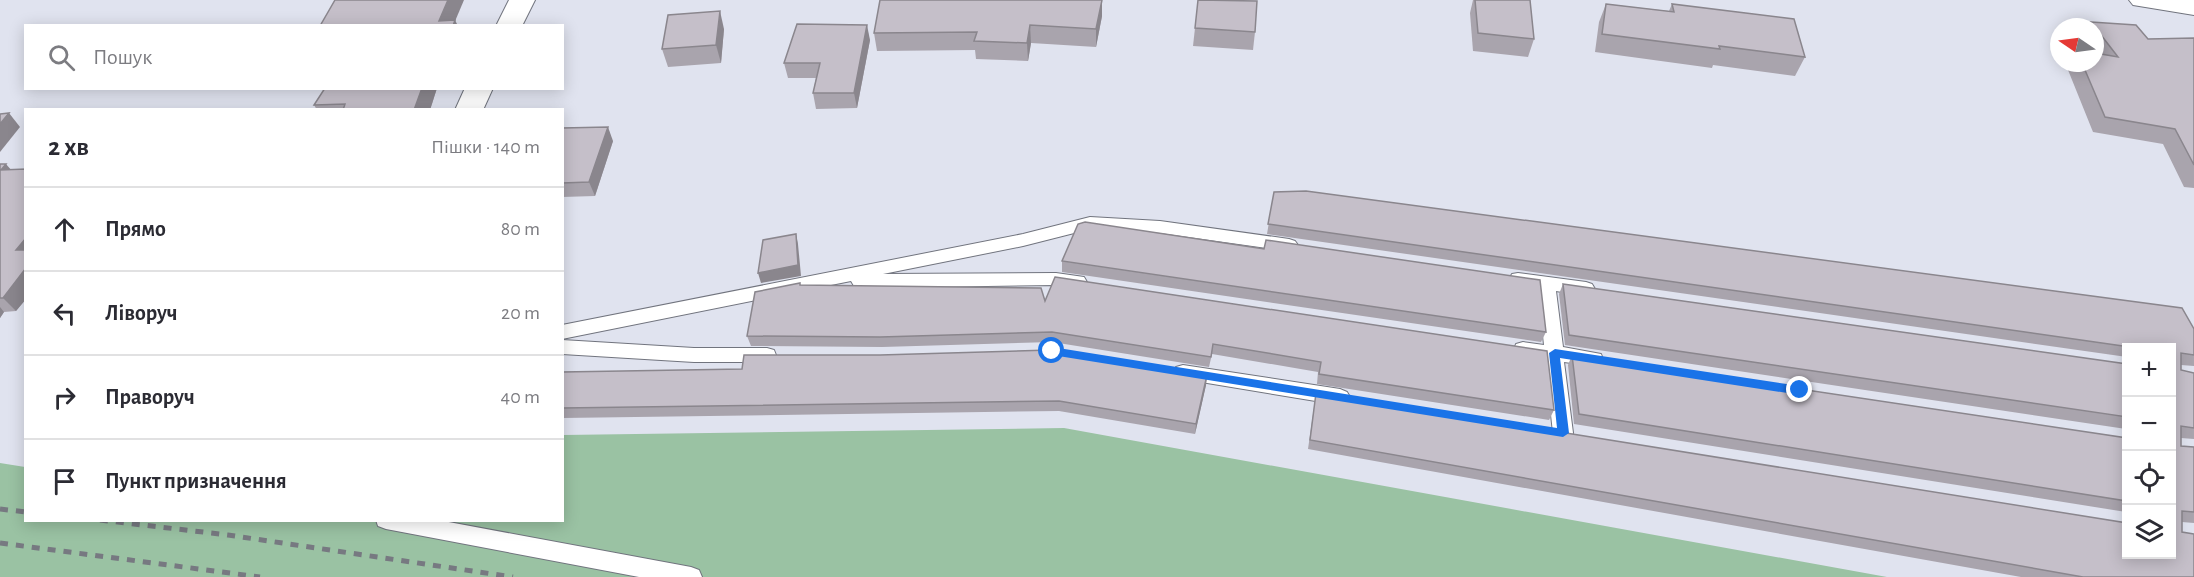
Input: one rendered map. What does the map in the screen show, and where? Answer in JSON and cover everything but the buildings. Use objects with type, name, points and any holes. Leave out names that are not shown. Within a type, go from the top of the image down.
[{"type":"street","points":[[511,24],[522,0]]},
{"type":"street","points":[[2142,0],[2194,7]]},
{"type":"street","points":[[470,108],[478,90]]},
{"type":"lane","points":[[564,332],[1023,240],[1090,223],[1160,227],[1312,249]]},
{"type":"lane","points":[[1499,276],[1605,291]]},
{"type":"lane","points":[[816,282],[1056,279],[1092,284]]},
{"type":"lane","points":[[1546,283],[1563,433]]},
{"type":"lane","points":[[1507,346],[1613,362]]},
{"type":"lane","points":[[564,347],[694,355],[788,356]]},
{"type":"lane","points":[[1168,370],[1354,399]]},
{"type":"lane","points":[[1540,429],[1587,437]]},
{"type":"lane","points":[[397,522],[691,577]]},
{"type":"green space","points":[[1064,428],[1887,577],[0,577],[0,463],[24,467],[24,522],[564,522],[564,435]]},
{"type":"railway","points":[[0,509],[24,512]]},
{"type":"railway","points":[[117,522],[228,535],[513,577]]},
{"type":"railway","points":[[0,543],[260,577]]},
{"type":"route","points":[[1052,351],[1563,433],[1555,353],[1800,390]]}]
